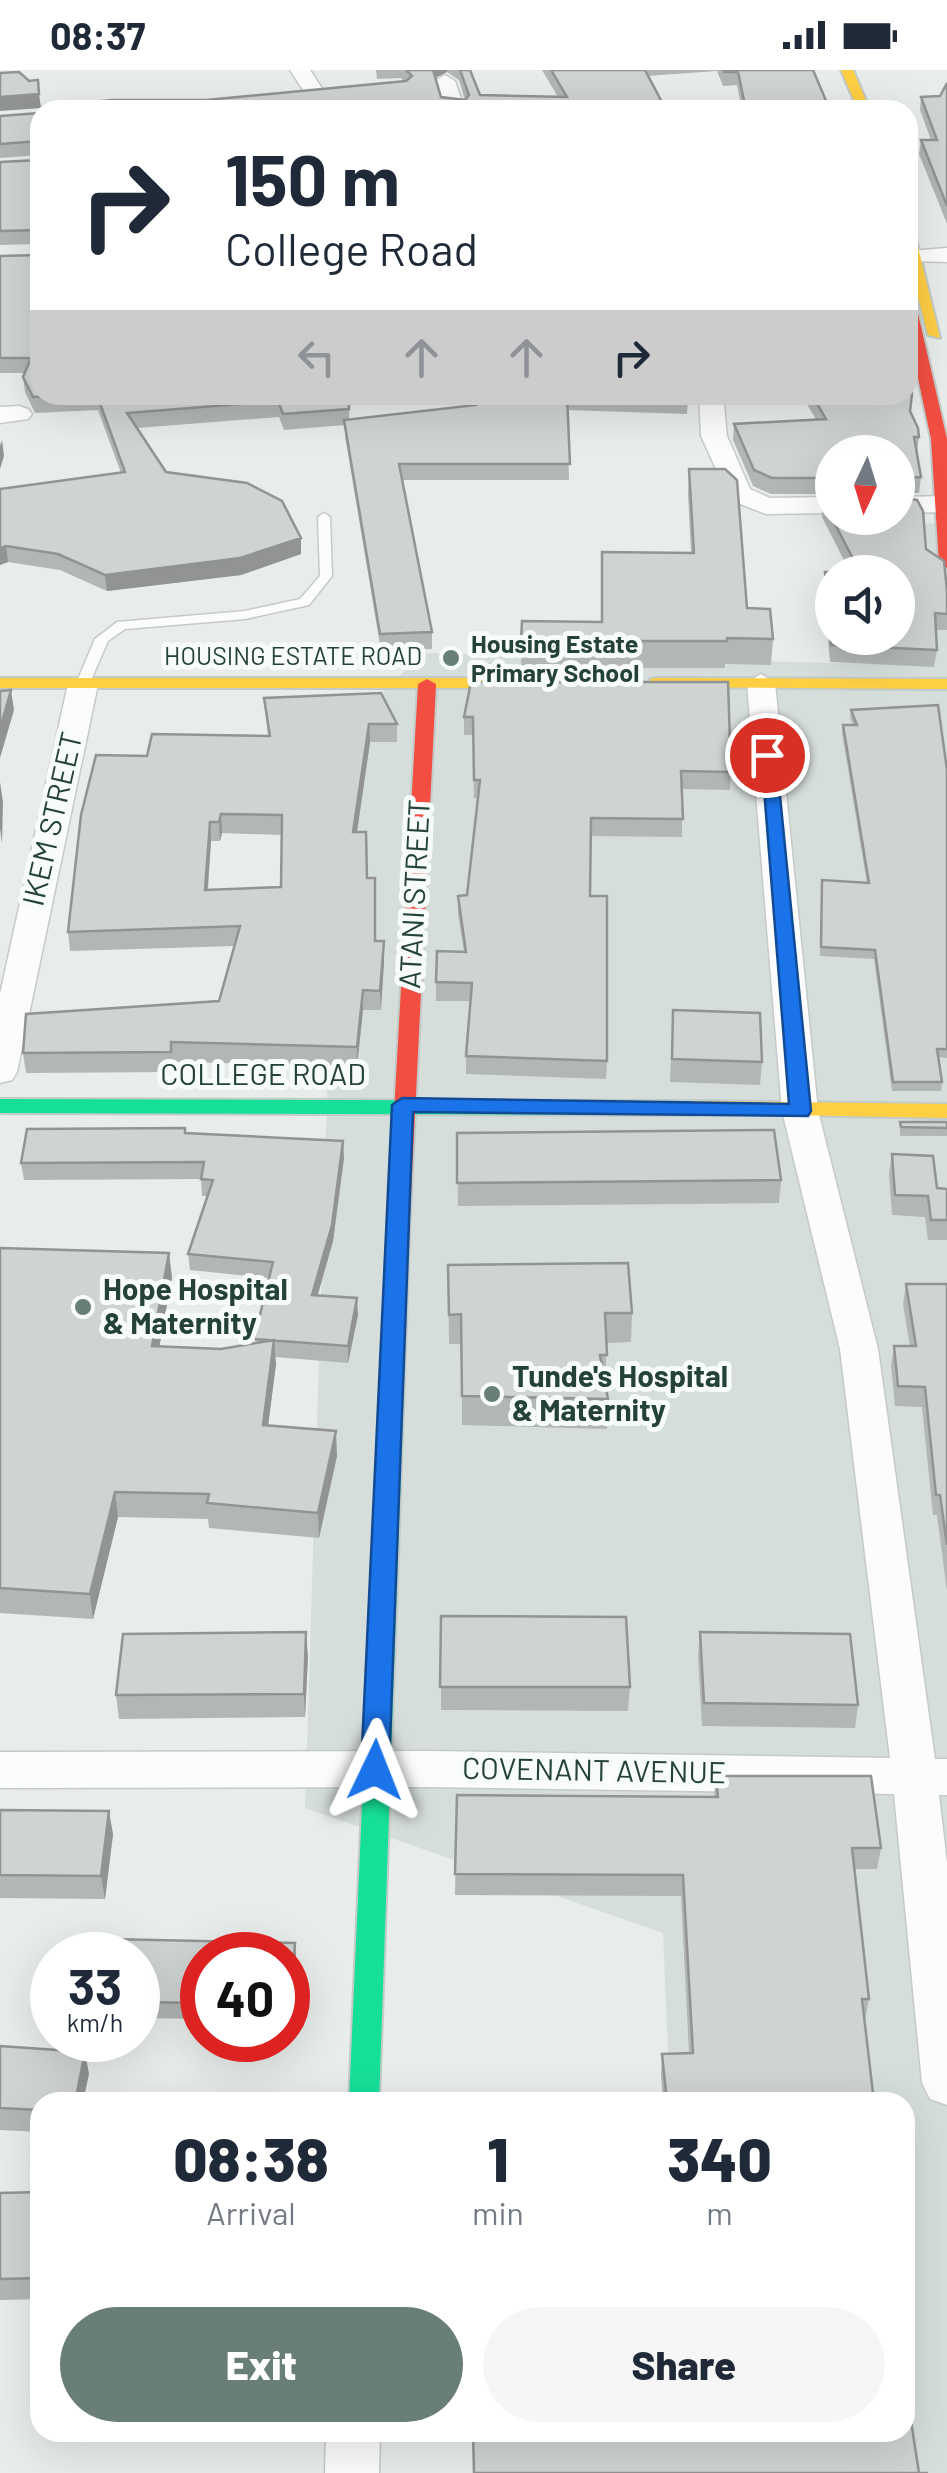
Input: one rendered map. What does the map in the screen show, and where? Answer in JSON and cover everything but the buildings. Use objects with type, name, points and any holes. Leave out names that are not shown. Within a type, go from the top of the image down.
[{"type":"street","points":[[300,70],[318,100]]},
{"type":"street","points":[[827,70],[839,100]]},
{"type":"street","points":[[847,70],[860,100]]},
{"type":"street","points":[[445,81],[451,100]]},
{"type":"street","points":[[325,100],[348,92]]},
{"type":"street","points":[[285,98],[302,100]]},
{"type":"street","points":[[918,250],[947,255]]},
{"type":"street","points":[[918,280],[947,392]]},
{"type":"street","points":[[918,344],[940,440],[947,563]]},
{"type":"street","points":[[711,405],[714,436],[738,494],[766,506],[815,505]]},
{"type":"street","points":[[915,504],[945,504]]},
{"type":"street","name":"HOUSING ESTATE ROAD","points":[[0,683],[565,684]]},
{"type":"street","points":[[762,683],[800,1111],[859,1349],[931,1777],[947,2083]]},
{"type":"street","name":"IKEM STREET","points":[[0,1072],[83,684]]},
{"type":"street","name":"ATANI STREET","points":[[375,1770],[402,1105],[427,684]]},
{"type":"street","points":[[624,684],[947,684]]},
{"type":"street","name":"COLLEGE ROAD","points":[[0,1106],[402,1105],[947,1111]]},
{"type":"street","name":"COVENANT AVENUE","points":[[0,1770],[931,1777]]},
{"type":"street","points":[[364,2092],[375,1770]]},
{"type":"street","points":[[352,2473],[353,2442]]},
{"type":"lane","points":[[83,684],[102,639],[122,624],[244,615],[304,602],[326,576],[324,517]]},
{"type":"shaded area","points":[[947,523],[947,2473],[684,2473],[851,2442],[915,2442],[915,2092],[670,2092],[663,1933],[305,1808],[328,1067],[352,723],[423,653],[917,665],[915,555],[908,555],[906,535],[915,535],[915,524]]},
{"type":"traffic: fast","points":[[0,1106],[692,1108]]},
{"type":"traffic: fast","points":[[364,2092],[398,1238]]},
{"type":"traffic: slow","points":[[847,70],[860,100]]},
{"type":"traffic: slow","points":[[918,272],[935,335]]},
{"type":"traffic: slow","points":[[0,683],[543,683]]},
{"type":"traffic: slow","points":[[656,683],[947,684]]},
{"type":"traffic: slow","points":[[692,1108],[947,1111]]},
{"type":"traffic: jam","points":[[918,346],[939,439],[947,563]]},
{"type":"traffic: jam","points":[[398,1238],[427,684]]},
{"type":"place","name":"Housing Estate Primary School","points":[[451,658]]},
{"type":"place","name":"Hope Hospital & Maternity","points":[[83,1307]]},
{"type":"place","name":"Tunde's Hospital & Maternity","points":[[492,1394]]},
{"type":"route","points":[[375,1770],[402,1105],[800,1111],[767,755]]}]
